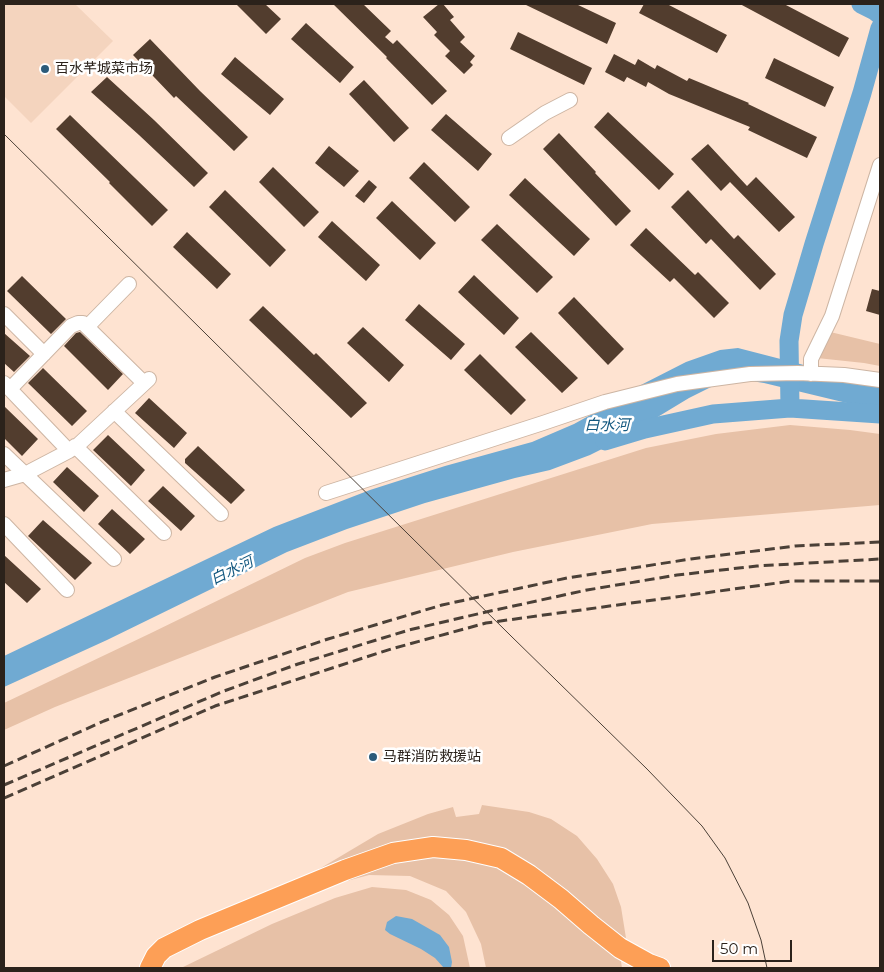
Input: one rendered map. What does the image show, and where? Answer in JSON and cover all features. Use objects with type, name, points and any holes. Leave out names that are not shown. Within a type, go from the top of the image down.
[{"type":"highway","points":[[150,968],[156,956],[164,948],[200,930],[345,870],[393,853],[433,847],[466,850],[501,858],[529,875],[561,899],[620,948],[660,968]]},
{"type":"street","points":[[509,138],[545,113],[570,100]]},
{"type":"street","points":[[804,374],[832,316],[880,165]]},
{"type":"street","points":[[87,327],[130,284]]},
{"type":"street","points":[[4,314],[44,354]]},
{"type":"street","points":[[4,480],[25,474],[72,449],[147,381],[83,323],[71,326],[44,354],[7,386],[72,449],[164,533]]},
{"type":"street","points":[[326,493],[543,424],[605,402],[677,384],[750,374],[844,375],[880,380]]},
{"type":"street","points":[[114,411],[220,514]]},
{"type":"street","points":[[4,454],[114,559]]},
{"type":"street","points":[[4,526],[67,590]]},
{"type":"shaded area","name":"百水芊城菜市场","points":[[4,4],[75,4],[113,41],[31,123],[4,96]]},
{"type":"shaded area","points":[[822,330],[880,344],[880,366],[817,358]]},
{"type":"shaded area","points":[[790,425],[880,434],[880,505],[652,524],[513,552],[348,592],[55,707],[4,730],[4,703],[305,558],[345,543],[646,448],[716,434]]},
{"type":"shaded area","points":[[482,805],[529,812],[551,819],[577,836],[597,859],[613,884],[621,907],[626,938],[585,909],[550,877],[506,852],[466,841],[304,878],[378,834],[428,814],[453,807],[456,817],[479,814]]},
{"type":"shaded area","points":[[443,854],[499,867],[522,878],[620,955],[622,968],[486,968],[481,944],[466,912],[446,891],[410,876],[369,875],[339,883],[382,863]]},
{"type":"shaded area","points":[[372,887],[406,890],[431,900],[449,915],[463,936],[470,968],[181,968],[272,924],[335,898]]},
{"type":"water","name":"白水河","points":[[738,348],[880,386],[880,411],[764,383],[739,379],[719,383],[689,398],[618,441],[590,455],[550,470],[425,503],[347,529],[287,552],[107,640],[4,687],[4,656],[274,527],[370,490],[445,466],[532,442],[574,424],[637,387],[686,362],[720,350]]},
{"type":"water","points":[[396,916],[412,919],[440,935],[449,947],[452,962],[451,968],[444,968],[435,958],[385,930],[387,922]]},
{"type":"building","points":[[236,4],[265,4],[281,19],[266,34]]},
{"type":"building","points":[[333,4],[363,4],[391,31],[385,37],[393,44],[397,40],[447,91],[432,105]]},
{"type":"building","points":[[439,4],[443,4],[454,17],[450,20],[465,37],[460,42],[475,56],[470,62],[473,65],[464,74],[445,56],[450,51],[434,35],[437,32],[423,17]]},
{"type":"building","points":[[524,4],[576,4],[616,23],[607,44]]},
{"type":"building","points":[[644,4],[667,4],[727,35],[717,53],[639,13]]},
{"type":"building","points":[[740,4],[784,4],[849,38],[839,57]]},
{"type":"building","points":[[306,23],[354,67],[340,83],[291,39]]},
{"type":"building","points":[[518,32],[592,68],[584,85],[510,49]]},
{"type":"building","points":[[150,39],[248,137],[234,151],[176,96],[174,98],[133,55]]},
{"type":"building","points":[[614,54],[635,65],[638,59],[655,69],[657,65],[687,81],[689,78],[749,103],[817,137],[807,158],[748,130],[750,127],[669,94],[648,82],[646,87],[627,77],[624,82],[605,72]]},
{"type":"building","points":[[235,57],[284,99],[270,115],[221,74]]},
{"type":"building","points":[[774,58],[834,87],[825,107],[765,78]]},
{"type":"building","points":[[107,77],[208,173],[194,187],[91,92]]},
{"type":"building","points":[[364,80],[409,128],[394,142],[349,94]]},
{"type":"building","points":[[608,112],[674,174],[659,190],[594,127]]},
{"type":"building","points":[[446,114],[492,154],[478,171],[431,130]]},
{"type":"building","points":[[70,115],[168,210],[152,226],[56,129]]},
{"type":"building","points":[[559,133],[631,211],[616,226],[543,149]]},
{"type":"building","points":[[708,144],[747,186],[756,177],[795,217],[779,232],[730,182],[721,191],[691,159]]},
{"type":"building","points":[[329,146],[359,171],[344,187],[315,163]]},
{"type":"building","points":[[424,162],[470,207],[455,222],[409,178]]},
{"type":"building","points":[[273,167],[319,212],[304,227],[259,182]]},
{"type":"building","points":[[525,178],[590,239],[574,256],[509,195]]},
{"type":"building","points":[[369,180],[377,187],[364,203],[355,196]]},
{"type":"building","points":[[225,190],[286,250],[270,267],[209,207]]},
{"type":"building","points":[[688,190],[734,239],[738,235],[776,274],[760,290],[711,239],[706,244],[671,207]]},
{"type":"building","points":[[392,201],[436,243],[420,260],[376,218]]},
{"type":"building","points":[[332,221],[380,265],[366,281],[318,237]]},
{"type":"building","points":[[497,224],[553,277],[537,293],[481,240]]},
{"type":"building","points":[[646,228],[695,275],[698,272],[729,303],[714,318],[674,278],[670,282],[630,245]]},
{"type":"building","points":[[187,232],[231,274],[217,289],[173,247]]},
{"type":"building","points":[[474,275],[519,318],[504,335],[458,292]]},
{"type":"building","points":[[22,276],[66,319],[51,334],[7,291]]},
{"type":"building","points":[[872,289],[880,291],[880,315],[866,311]]},
{"type":"building","points":[[574,297],[624,349],[608,365],[558,313]]},
{"type":"building","points":[[419,304],[465,344],[451,360],[405,320]]},
{"type":"building","points":[[263,306],[314,355],[316,353],[367,403],[351,418],[249,320]]},
{"type":"building","points":[[363,327],[404,365],[389,382],[347,343]]},
{"type":"building","points":[[80,332],[123,374],[108,390],[64,346],[76,333]]},
{"type":"building","points":[[531,332],[578,378],[562,393],[515,347]]},
{"type":"building","points":[[4,333],[30,356],[14,372],[4,363]]},
{"type":"building","points":[[480,354],[526,400],[511,415],[464,370]]},
{"type":"building","points":[[43,368],[87,411],[72,426],[28,383]]},
{"type":"building","points":[[149,398],[187,433],[174,448],[135,413]]},
{"type":"building","points":[[4,406],[38,439],[22,456],[4,438]]},
{"type":"building","points":[[108,435],[145,470],[131,486],[93,450]]},
{"type":"building","points":[[198,446],[245,490],[231,504],[185,463],[185,459]]},
{"type":"building","points":[[67,467],[99,496],[84,512],[53,482]]},
{"type":"building","points":[[163,486],[195,516],[181,531],[148,501]]},
{"type":"building","points":[[112,509],[145,539],[130,554],[98,524]]},
{"type":"building","points":[[43,520],[92,563],[75,580],[28,536]]},
{"type":"building","points":[[4,555],[41,589],[27,603],[4,582]]},
{"type":"waterway","points":[[861,4],[880,15]]},
{"type":"waterway","points":[[790,408],[789,341],[793,315],[862,93],[880,28]]},
{"type":"waterway","name":"白水河","points":[[605,441],[645,429],[713,414],[790,408],[880,414]]},
{"type":"tram line","points":[[4,134],[647,769],[702,826],[725,858],[748,903],[761,940],[767,968]]},
{"type":"railway","points":[[4,766],[104,721],[215,677],[328,639],[442,605],[567,578],[691,559],[795,546],[880,542]]},
{"type":"railway","points":[[4,785],[224,691],[298,664],[409,630],[587,590],[677,575],[757,566],[880,559]]},
{"type":"railway","points":[[4,798],[215,706],[391,649],[486,623],[792,581],[880,581]]},
{"type":"place","name":"百水芊城菜市场","points":[[45,69]]},
{"type":"place","name":"马群消防救援站","points":[[373,757]]}]
